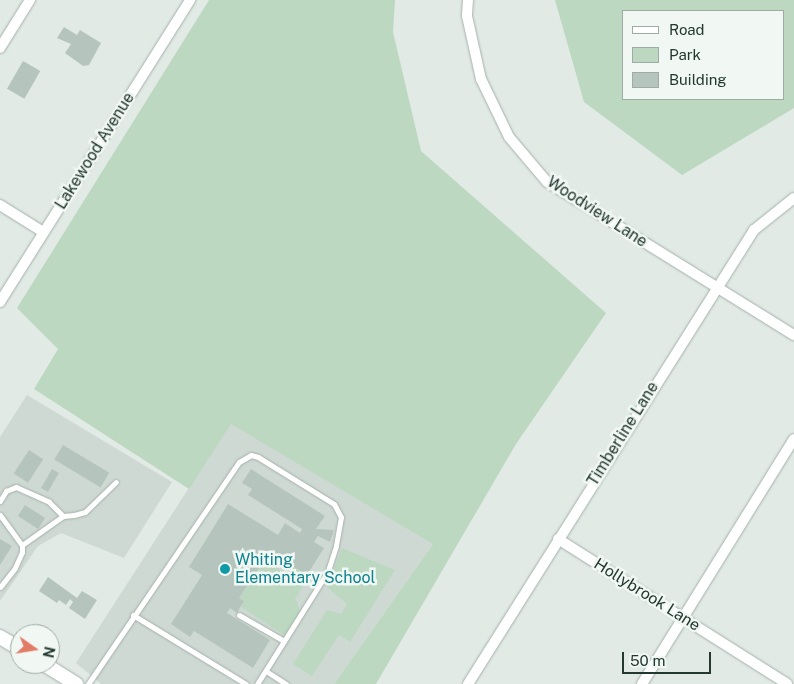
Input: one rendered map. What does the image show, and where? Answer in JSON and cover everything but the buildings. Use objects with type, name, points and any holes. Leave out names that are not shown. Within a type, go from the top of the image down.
[{"type":"street","points":[[0,48],[30,0]]},
{"type":"street","name":"Lakewood Avenue","points":[[0,302],[190,0]]},
{"type":"street","name":"Woodview Lane","points":[[468,0],[467,16],[481,80],[509,137],[547,182],[794,335]]},
{"type":"street","name":"Timberline Lane","points":[[468,684],[716,286],[754,230],[794,198]]},
{"type":"street","points":[[0,206],[43,232]]},
{"type":"street","points":[[642,684],[794,440]]},
{"type":"street","name":"Hollybrook Lane","points":[[558,539],[788,684]]},
{"type":"street","points":[[60,674],[76,684]]},
{"type":"lane","points":[[88,684],[133,615],[239,462],[251,455],[258,457],[334,504],[341,518],[336,546],[328,571],[258,684]]},
{"type":"lane","points":[[22,545],[63,516],[85,512],[116,482]]},
{"type":"lane","points":[[0,501],[11,488],[23,489],[49,502],[63,516]]},
{"type":"lane","points":[[0,515],[22,545],[21,558],[0,587]]},
{"type":"lane","points":[[133,615],[246,684]]},
{"type":"lane","points":[[239,615],[284,642]]},
{"type":"lane","points":[[266,671],[286,684]]},
{"type":"shaded area","points":[[303,311],[433,544],[334,684],[101,684],[76,663]]},
{"type":"shaded area","points":[[27,395],[172,482],[124,558],[61,533],[38,546],[0,601],[0,437]]},
{"type":"green space","points":[[209,0],[395,0],[393,32],[421,151],[606,313],[516,444],[376,684],[334,684],[433,544],[231,424],[189,489],[34,389],[58,349],[17,308]]},
{"type":"green space","points":[[555,0],[794,0],[794,108],[682,175],[584,102]]},
{"type":"green space","points":[[342,548],[395,570],[350,642],[339,635],[312,676],[293,664],[327,610],[341,614],[347,604],[327,587]]},
{"type":"green space","points":[[266,556],[275,562],[284,577],[294,567],[307,575],[298,596],[295,597],[301,614],[287,637],[241,607],[244,601],[239,598]]},
{"type":"place","name":"Whiting Elementary School","points":[[225,569]]}]
